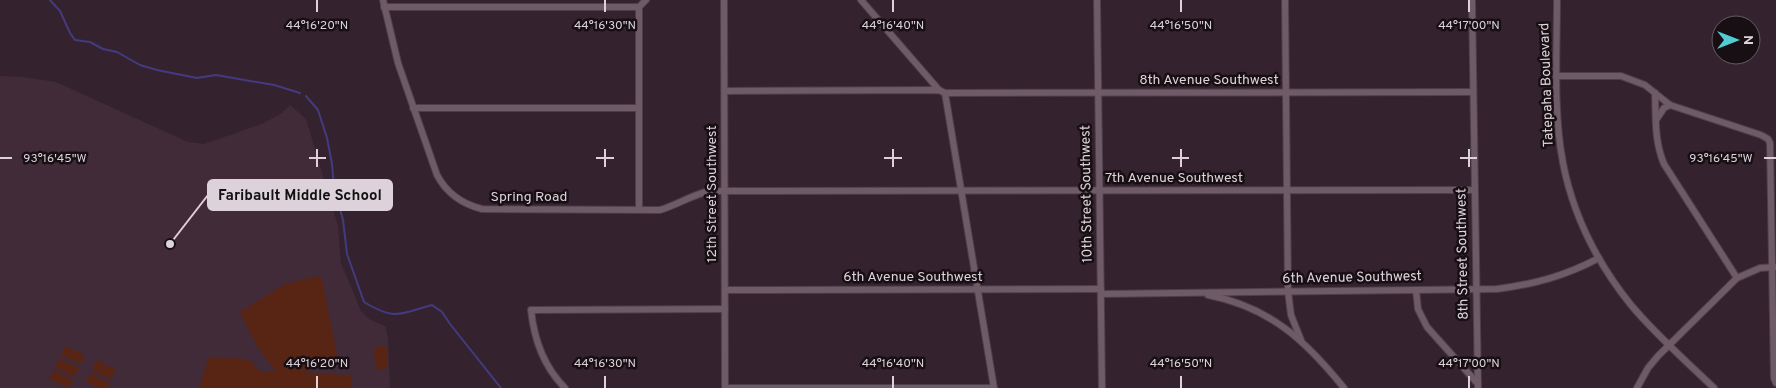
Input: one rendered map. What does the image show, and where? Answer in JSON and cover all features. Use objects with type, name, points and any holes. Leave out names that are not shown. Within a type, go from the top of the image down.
[{"type":"street","name":"Spring Road","points":[[383,0],[398,63],[437,175],[444,188],[461,202],[494,210],[660,210],[674,206],[701,192],[724,191]]},
{"type":"street","points":[[384,7],[639,7],[646,0]]},
{"type":"street","name":"12th Street Southwest","points":[[724,0],[725,388]]},
{"type":"street","points":[[725,388],[994,388],[942,91],[861,0]]},
{"type":"street","name":"10th Street Southwest","points":[[1097,0],[1102,388]]},
{"type":"street","points":[[1285,0],[1288,291],[1291,315],[1301,340]]},
{"type":"street","name":"8th Street Southwest","points":[[1472,0],[1478,386]]},
{"type":"street","name":"Tatepaha Boulevard","points":[[1557,0],[1560,138],[1563,162],[1577,212],[1599,258],[1630,304],[1714,388]]},
{"type":"street","points":[[639,7],[639,210]]},
{"type":"street","points":[[1558,76],[1621,76],[1645,85],[1670,104],[1768,139],[1770,143],[1774,267],[1774,378],[1776,384]]},
{"type":"street","name":"8th Avenue Southwest","points":[[725,91],[1098,93],[1473,92]]},
{"type":"street","points":[[1655,93],[1658,150],[1664,164],[1737,278]]},
{"type":"street","points":[[1656,120],[1664,108],[1670,104]]},
{"type":"street","points":[[413,108],[639,108]]},
{"type":"street","name":"7th Avenue Southwest","points":[[724,191],[1474,190]]},
{"type":"street","name":"6th Avenue Southwest","points":[[725,290],[1190,292],[1497,288],[1540,282],[1573,271],[1599,258]]},
{"type":"street","points":[[1637,388],[1648,368],[1737,278],[1760,268],[1774,267]]},
{"type":"street","points":[[1416,290],[1418,309],[1427,326],[1478,386]]},
{"type":"street","points":[[1190,292],[1210,295],[1249,307],[1285,326],[1322,361],[1344,388]]},
{"type":"street","points":[[564,388],[558,382],[542,355],[533,326],[532,310],[725,309]]},
{"type":"shaded area","points":[[0,76],[56,82],[188,142],[204,144],[262,124],[282,113],[290,105],[306,119],[338,226],[341,263],[361,311],[369,319],[386,327],[390,388],[0,388]]},
{"type":"shaded area","points":[[316,276],[322,279],[338,360],[305,373],[352,375],[351,388],[199,388],[209,357],[248,359],[259,371],[276,372],[257,346],[240,312],[283,285]]},
{"type":"shaded area","points":[[65,346],[85,355],[81,364],[61,355]]},
{"type":"shaded area","points":[[382,346],[387,348],[387,367],[384,370],[377,370],[374,349]]},
{"type":"shaded area","points":[[59,358],[79,368],[74,377],[55,367]]},
{"type":"shaded area","points":[[96,360],[116,370],[111,379],[92,370]]},
{"type":"shaded area","points":[[54,370],[73,380],[69,388],[49,379]]},
{"type":"shaded area","points":[[90,373],[110,383],[107,388],[97,388],[86,382]]},
{"type":"waterway","points":[[50,0],[60,11],[75,40],[90,42],[103,49],[117,52],[140,65],[197,78],[216,75],[274,85],[300,93]]},
{"type":"waterway","points":[[306,96],[318,110],[327,138],[334,188],[343,220],[347,254],[364,302],[391,314],[405,313],[432,305],[442,312],[501,388]]},
{"type":"place","name":"Faribault Middle School","points":[[170,244]]}]
